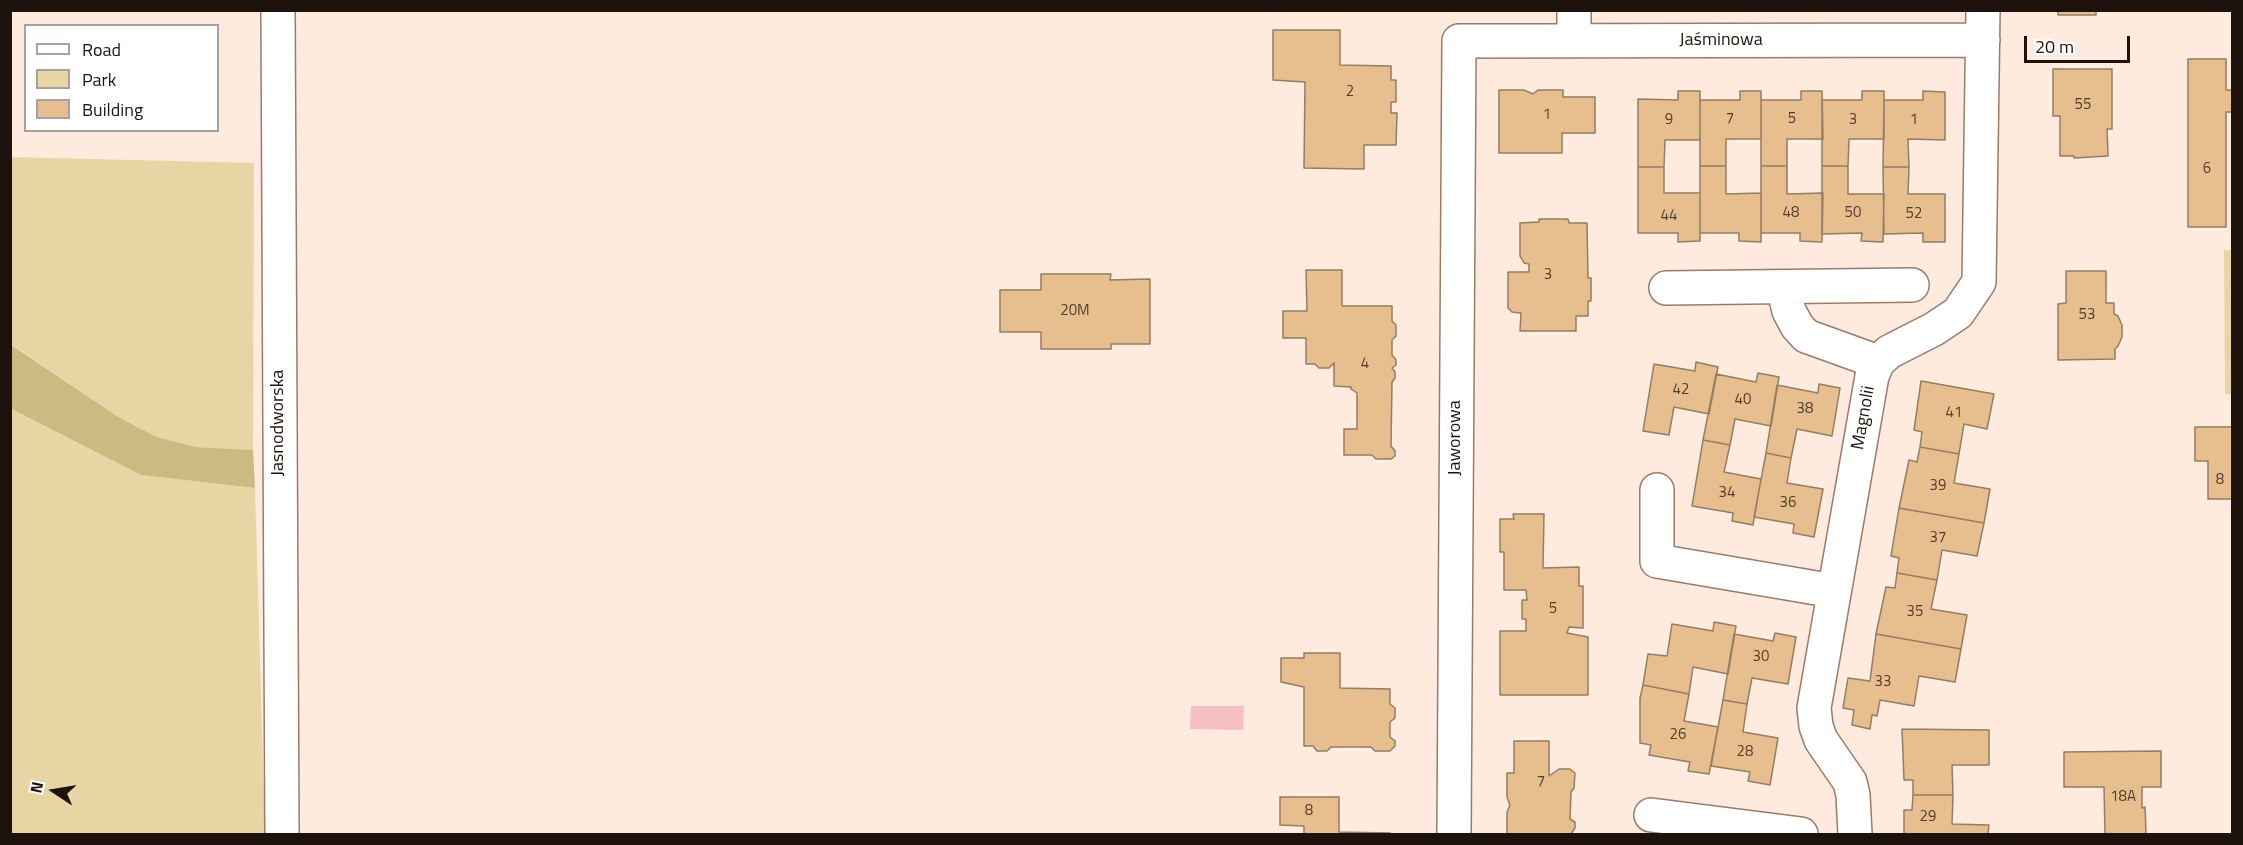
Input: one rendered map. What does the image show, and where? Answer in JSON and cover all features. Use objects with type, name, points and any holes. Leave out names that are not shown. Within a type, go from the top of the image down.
[{"type":"street","name":"Jasnodworska","points":[[278,10],[282,834]]},
{"type":"street","name":"Jaśminowa","points":[[1459,40],[1574,26],[1983,26]]},
{"type":"street","name":"Magnolii","points":[[1855,834],[1851,782],[1821,740],[1814,708],[1869,387],[1878,362],[1889,352],[1934,329],[1958,313],[1979,282],[1983,26]]},
{"type":"street","name":"Jaworowa","points":[[1454,834],[1459,40]]},
{"type":"street","points":[[1666,288],[1912,285]]},
{"type":"street","points":[[1783,286],[1789,311],[1797,326],[1806,336],[1878,362]]},
{"type":"street","points":[[1657,490],[1657,561],[1834,591]]},
{"type":"street","points":[[1651,815],[1801,834]]},
{"type":"green space","points":[[11,157],[254,163],[253,450],[196,447],[157,437],[120,418],[11,344]]},
{"type":"green space","points":[[2224,250],[2232,250],[2232,394],[2225,394]]},
{"type":"green space","points":[[10,409],[141,475],[255,488],[265,834],[11,834]]},
{"type":"shaded area","points":[[10,344],[120,418],[157,437],[196,447],[253,450],[255,488],[141,475],[11,409]]},
{"type":"shaded area","points":[[1191,706],[1244,706],[1243,730],[1190,729]]},
{"type":"building","points":[[2058,10],[2096,10],[2096,15],[2058,15]]},
{"type":"building","points":[[1273,30],[1340,30],[1340,65],[1391,66],[1391,80],[1396,80],[1396,102],[1391,102],[1391,113],[1397,113],[1396,145],[1364,145],[1364,169],[1304,168],[1305,82],[1273,80]]},
{"type":"building","points":[[2188,59],[2226,59],[2226,90],[2232,90],[2232,112],[2226,112],[2226,227],[2188,227]]},
{"type":"building","points":[[2053,69],[2112,69],[2112,129],[2107,129],[2108,156],[2074,158],[2074,156],[2060,156],[2060,116],[2053,116]]},
{"type":"building","points":[[1499,90],[1524,90],[1533,94],[1538,90],[1563,90],[1563,97],[1595,97],[1595,133],[1562,133],[1562,153],[1499,153]]},
{"type":"building","points":[[1678,91],[1700,91],[1700,140],[1665,140],[1664,167],[1638,167],[1638,99],[1678,100]]},
{"type":"building","points":[[1740,91],[1761,91],[1761,139],[1726,139],[1726,166],[1700,166],[1700,100],[1740,100]]},
{"type":"building","points":[[1801,91],[1822,91],[1823,139],[1787,139],[1787,166],[1761,166],[1761,100],[1801,100]]},
{"type":"building","points":[[1862,91],[1884,91],[1884,139],[1849,139],[1848,166],[1822,166],[1822,100],[1862,100]]},
{"type":"building","points":[[1923,91],[1945,92],[1945,140],[1908,139],[1909,167],[1883,167],[1884,100],[1923,100]]},
{"type":"building","points":[[1700,166],[1726,166],[1726,194],[1761,193],[1761,242],[1739,241],[1739,233],[1700,233]]},
{"type":"building","points":[[1761,166],[1787,166],[1787,194],[1823,193],[1822,242],[1800,241],[1800,233],[1761,233]]},
{"type":"building","points":[[1822,166],[1848,166],[1848,194],[1884,194],[1883,242],[1861,241],[1862,233],[1822,234]]},
{"type":"building","points":[[1638,167],[1664,167],[1664,193],[1700,193],[1700,241],[1678,242],[1678,233],[1638,233]]},
{"type":"building","points":[[1883,167],[1909,167],[1908,194],[1945,194],[1945,242],[1923,242],[1923,233],[1884,234]]},
{"type":"building","points":[[1539,219],[1568,219],[1569,223],[1587,223],[1588,278],[1591,278],[1591,301],[1588,301],[1588,316],[1576,316],[1576,331],[1520,331],[1521,313],[1512,312],[1508,308],[1508,272],[1529,272],[1529,264],[1524,263],[1520,256],[1520,223],[1539,222]]},
{"type":"building","points":[[1306,270],[1342,270],[1342,306],[1392,306],[1392,321],[1396,325],[1396,336],[1392,340],[1392,355],[1396,360],[1396,365],[1392,368],[1395,378],[1392,382],[1391,446],[1395,451],[1395,456],[1391,459],[1376,459],[1372,455],[1344,455],[1344,429],[1357,429],[1357,393],[1351,387],[1334,386],[1334,363],[1329,368],[1306,364],[1306,338],[1283,338],[1283,311],[1307,311]]},
{"type":"building","points":[[2066,271],[2106,271],[2106,303],[2114,303],[2114,314],[2118,316],[2122,325],[2122,337],[2115,349],[2115,359],[2058,360],[2058,304],[2066,303]]},
{"type":"building","points":[[1041,274],[1111,274],[1110,280],[1150,279],[1150,344],[1111,344],[1111,349],[1041,349],[1041,332],[1000,332],[1000,290],[1041,290]]},
{"type":"building","points":[[1696,362],[1718,367],[1709,414],[1674,407],[1669,435],[1643,431],[1654,364],[1695,371]]},
{"type":"building","points":[[1758,373],[1779,377],[1771,426],[1735,419],[1730,445],[1703,440],[1716,374],[1756,382]]},
{"type":"building","points":[[1921,381],[1994,394],[1987,429],[1964,424],[1959,454],[1920,447],[1922,432],[1914,430]]},
{"type":"building","points":[[1819,384],[1840,388],[1832,436],[1797,429],[1791,458],[1766,453],[1777,385],[1818,393]]},
{"type":"building","points":[[2195,427],[2232,427],[2232,499],[2208,499],[2208,461],[2195,461]]},
{"type":"building","points":[[1703,440],[1730,445],[1724,472],[1761,479],[1753,525],[1732,521],[1733,513],[1692,506]]},
{"type":"building","points":[[1920,447],[1959,454],[1954,483],[1990,489],[1984,523],[1899,508],[1909,460],[1917,462]]},
{"type":"building","points":[[1766,453],[1791,458],[1787,483],[1823,489],[1814,537],[1793,533],[1794,524],[1754,517]]},
{"type":"building","points":[[1899,508],[1984,523],[1977,556],[1942,550],[1937,580],[1897,573],[1899,558],[1891,556]]},
{"type":"building","points":[[1513,514],[1544,514],[1543,568],[1579,567],[1579,586],[1583,586],[1583,628],[1569,627],[1567,633],[1588,637],[1588,695],[1500,695],[1500,631],[1526,631],[1526,619],[1522,619],[1522,600],[1527,600],[1526,590],[1504,590],[1504,552],[1500,552],[1500,519],[1514,519]]},
{"type":"building","points":[[1897,573],[1937,580],[1931,609],[1967,615],[1961,649],[1876,634],[1886,587],[1895,588]]},
{"type":"building","points":[[1714,622],[1736,626],[1728,674],[1693,667],[1689,694],[1643,685],[1648,654],[1667,656],[1672,624],[1713,631]]},
{"type":"building","points":[[1775,633],[1796,637],[1788,684],[1752,678],[1747,704],[1723,700],[1734,634],[1773,641]]},
{"type":"building","points":[[1876,634],[1961,649],[1955,682],[1919,676],[1914,706],[1880,700],[1877,716],[1872,715],[1870,729],[1852,725],[1854,710],[1843,708],[1848,678],[1870,681]]},
{"type":"building","points":[[1304,653],[1340,653],[1340,688],[1390,689],[1390,704],[1395,708],[1395,718],[1390,722],[1390,737],[1395,741],[1395,746],[1390,751],[1375,751],[1371,747],[1331,747],[1327,751],[1317,751],[1313,746],[1304,746],[1304,687],[1281,682],[1281,658],[1304,658]]},
{"type":"building","points":[[1643,685],[1689,694],[1684,721],[1718,727],[1709,774],[1688,771],[1690,762],[1649,755],[1651,745],[1640,743],[1640,698]]},
{"type":"building","points":[[1723,700],[1747,704],[1743,732],[1778,738],[1770,785],[1748,781],[1750,772],[1711,766]]},
{"type":"building","points":[[1902,729],[1989,730],[1989,765],[1952,765],[1953,795],[1913,795],[1913,780],[1904,780]]},
{"type":"building","points":[[1514,741],[1549,741],[1549,776],[1559,769],[1570,769],[1575,773],[1574,788],[1571,792],[1570,819],[1575,822],[1575,828],[1571,834],[1507,834],[1507,812],[1510,805],[1507,797],[1507,773],[1514,773]]},
{"type":"building","points":[[2161,751],[2161,787],[2142,787],[2146,834],[2105,834],[2104,787],[2064,787],[2064,752]]},
{"type":"building","points":[[1913,795],[1953,795],[1952,824],[1989,825],[1988,834],[1904,834],[1904,810],[1912,810]]},
{"type":"building","points":[[1280,797],[1339,797],[1339,832],[1390,834],[1304,834],[1304,826],[1280,825]]}]
